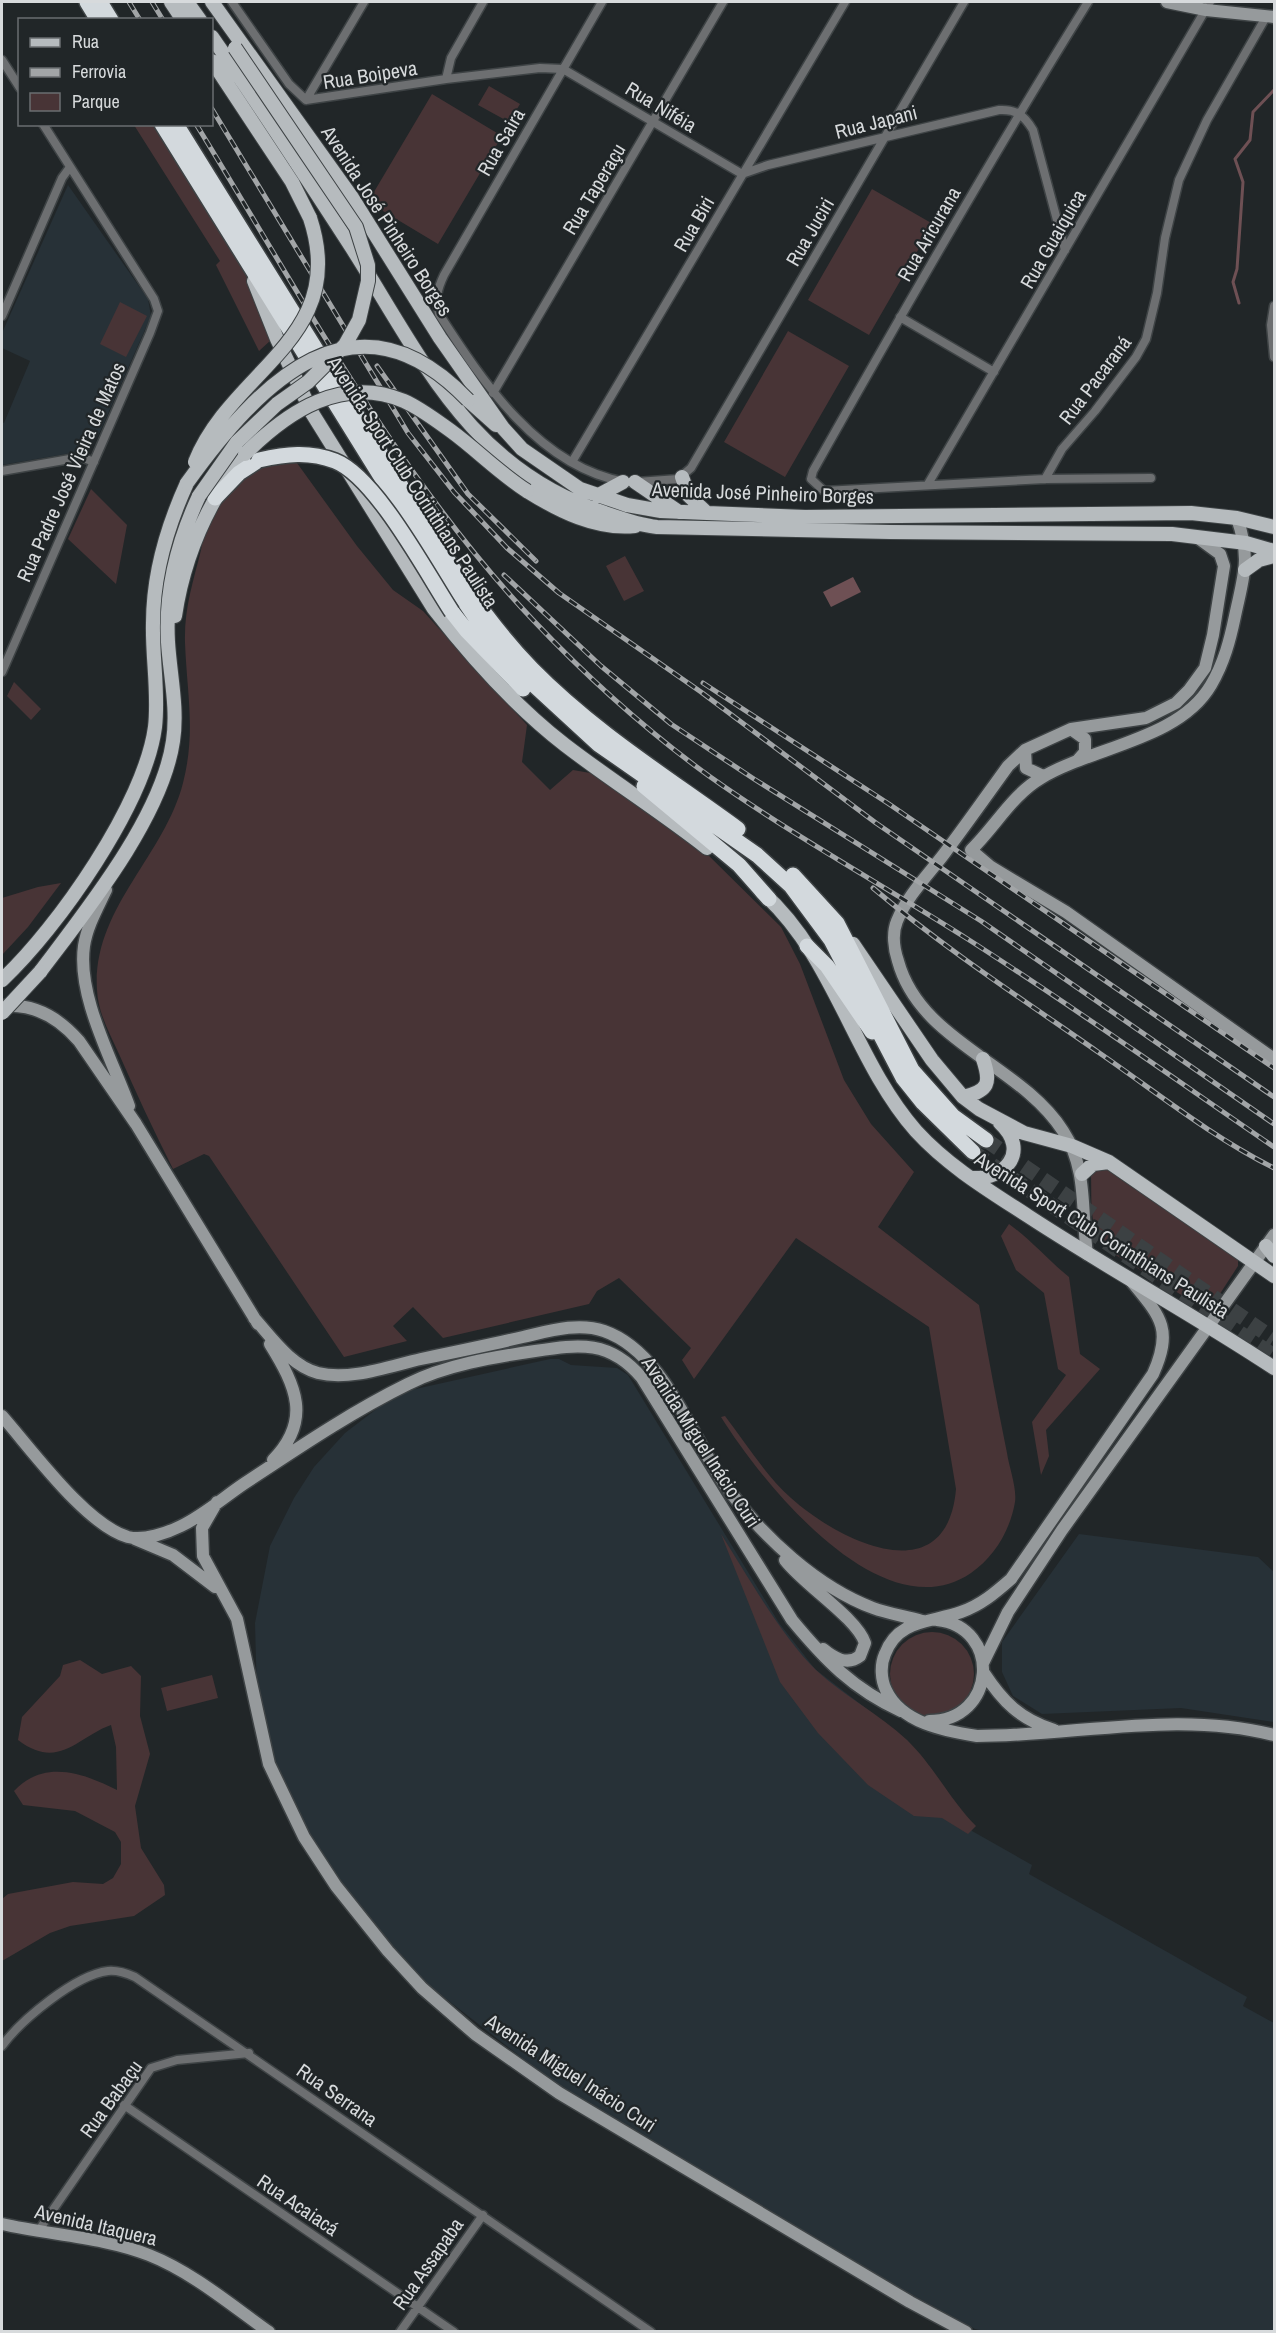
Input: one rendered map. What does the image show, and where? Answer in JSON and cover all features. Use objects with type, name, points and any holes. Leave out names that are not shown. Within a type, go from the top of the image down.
[{"type":"highway","points":[[87,2],[97,18]]},
{"type":"highway","points":[[100,2],[110,18]]},
{"type":"highway","name":"Avenida Sport Club Corinthians Paulista","points":[[163,126],[448,582],[484,630],[523,675],[598,744],[626,766],[758,855],[790,886],[831,940],[857,984],[894,1063],[923,1103],[973,1152]]},
{"type":"highway","name":"Avenida Sport Club Corinthians Paulista","points":[[177,126],[403,489],[488,617],[531,668],[582,716],[627,752],[760,845],[801,883],[837,923],[912,1070],[952,1116],[986,1140]]},
{"type":"highway","points":[[215,498],[252,457],[288,453],[304,454],[328,459],[347,468],[364,483],[383,507],[466,631],[528,694],[598,744]]},
{"type":"highway","points":[[626,766],[656,798],[740,865],[769,899]]},
{"type":"highway","points":[[807,946],[827,966],[894,1063]]},
{"type":"main road","points":[[171,2],[182,18]]},
{"type":"main road","points":[[187,2],[199,18]]},
{"type":"main road","points":[[2,1013],[40,972],[95,902],[153,806],[171,756],[175,706],[170,660],[169,602],[174,565],[184,531],[199,496],[237,442],[277,404],[308,382],[345,345],[359,320],[368,281],[366,252],[356,227],[203,2]]},
{"type":"main road","name":"Avenida José Pinheiro Borges","points":[[212,2],[351,196],[440,338],[503,428],[522,449],[580,489],[627,505],[680,512],[805,517],[1191,513],[1237,518],[1275,527]]},
{"type":"main road","name":"Avenida José Pinheiro Borges","points":[[213,38],[308,180],[440,390],[459,414],[503,457],[554,494],[581,506],[643,525],[890,532],[1172,534],[1246,543],[1275,551]]},
{"type":"main road","points":[[2,980],[48,929],[70,897],[125,813],[145,771],[156,709],[153,642],[156,576],[172,521],[203,445],[221,419],[287,344],[308,315],[320,260],[319,243],[303,201],[213,63]]},
{"type":"main road","name":"Avenida Sport Club Corinthians Paulista","points":[[246,260],[277,339],[312,413],[434,609],[458,640],[501,687],[565,745],[695,838],[769,899],[807,946],[895,1103],[938,1154],[969,1178],[1087,1254],[1208,1325],[1275,1368]]},
{"type":"main road","points":[[187,483],[241,414],[282,379],[331,352],[356,346],[376,347],[411,356],[435,370],[493,424],[503,428]]},
{"type":"main road","points":[[252,457],[277,425],[313,402],[333,394],[372,392],[406,402],[452,432],[527,491],[550,505],[580,518],[617,528],[643,525]]},
{"type":"main road","points":[[682,477],[689,495],[706,513]]},
{"type":"main road","points":[[597,496],[629,482],[680,512]]},
{"type":"main road","points":[[170,660],[177,608],[189,553],[215,498]]},
{"type":"main road","points":[[1172,534],[1174,522],[1179,517],[1191,513]]},
{"type":"main road","points":[[1245,570],[1259,560],[1275,556]]},
{"type":"main road","name":"Avenida Sport Club Corinthians Paulista","points":[[837,923],[893,999],[932,1060],[963,1097],[996,1120],[1024,1133],[1071,1146],[1109,1162],[1275,1276]]},
{"type":"main road","points":[[963,1097],[982,1092],[986,1087],[988,1073],[983,1059]]},
{"type":"main road","points":[[969,1178],[993,1177],[1011,1162],[1013,1155],[1011,1140],[1004,1126],[996,1120]]},
{"type":"main road","points":[[1082,1174],[1093,1164],[1109,1162]]},
{"type":"street","points":[[306,100],[364,2]]},
{"type":"street","points":[[446,79],[451,58],[483,2]]},
{"type":"street","name":"Rua Saira","points":[[493,393],[444,322],[436,301],[436,292],[602,2]]},
{"type":"street","name":"Rua Taperaçu","points":[[493,393],[723,2]]},
{"type":"street","name":"Rua Biri","points":[[572,462],[845,2]]},
{"type":"street","name":"Rua Juciri","points":[[682,477],[692,468],[964,2]]},
{"type":"street","name":"Rua Aricurana","points":[[928,484],[824,491],[817,488],[811,480],[813,471],[900,317],[1019,113],[1088,2]]},
{"type":"street","points":[[1167,2],[1208,6],[1270,17]]},
{"type":"street","name":"Rua Boipeva","points":[[235,3],[289,84],[306,100],[446,79],[540,68],[563,69]]},
{"type":"street","name":"Rua Guaiquica","points":[[928,484],[1208,6]]},
{"type":"street","name":"Rua Pacaraná","points":[[1045,479],[1062,449],[1109,393],[1136,357],[1146,339],[1157,293],[1165,238],[1179,180],[1207,120],[1270,17]]},
{"type":"street","points":[[2,60],[18,85]]},
{"type":"street","name":"Rua Niféia","points":[[563,69],[742,174]]},
{"type":"street","name":"Rua Japani","points":[[742,174],[768,165],[999,110],[1019,113]]},
{"type":"street","points":[[1019,113],[1033,130],[1065,250]]},
{"type":"street","points":[[2,316],[62,178],[70,167],[44,126]]},
{"type":"street","name":"Rua Padre José Vieira de Matos","points":[[2,670],[156,317],[154,299],[70,167]]},
{"type":"street","points":[[1275,306],[1271,325],[1275,357]]},
{"type":"street","points":[[900,317],[993,372]]},
{"type":"street","points":[[493,393],[532,432],[572,462],[595,474],[629,482],[682,477]]},
{"type":"street","points":[[2,471],[81,458],[94,462]]},
{"type":"street","points":[[928,484],[1045,479],[1151,478]]},
{"type":"street","points":[[1237,518],[1246,543],[1245,570],[1227,649],[1210,687],[1164,727],[1078,760],[1044,776],[1013,801],[971,850],[991,867],[1066,912],[1275,1059]]},
{"type":"street","points":[[1087,1254],[1082,1174],[1071,1146],[1054,1119],[1022,1088],[926,1011],[906,987],[896,954],[895,928],[915,891],[1008,766],[1026,750],[1071,729],[1146,718],[1176,703],[1190,690],[1205,668],[1210,651],[1224,566],[1216,550],[1190,535]]},
{"type":"street","points":[[1224,566],[1235,561],[1245,570]]},
{"type":"street","points":[[1071,729],[1085,739],[1085,752],[1078,760]]},
{"type":"street","points":[[1026,750],[1026,768],[1044,776]]},
{"type":"street","points":[[95,902],[84,944],[86,987],[136,1124]]},
{"type":"street","points":[[2,1006],[36,1009],[68,1029],[136,1124],[288,1375],[297,1405],[295,1424],[288,1442],[262,1472]]},
{"type":"street","points":[[925,1721],[942,1721],[958,1716],[971,1705],[980,1690],[983,1668],[1008,1612],[1062,1530],[1208,1325],[1254,1262],[1270,1251],[1275,1235]]},
{"type":"street","points":[[901,1711],[891,1701],[884,1687],[883,1659],[897,1634],[926,1620],[979,1604],[1011,1579],[1153,1374],[1160,1360],[1164,1334],[1157,1315],[1132,1282]]},
{"type":"street","name":"Avenida Miguel Inácio Curi","points":[[254,1318],[288,1356],[303,1367],[333,1375],[383,1368],[552,1330],[584,1327],[603,1331],[618,1338],[646,1359],[727,1488],[772,1542],[801,1565],[850,1596],[890,1614],[926,1620]]},
{"type":"street","name":"Avenida Miguel Inácio Curi","points":[[966,2331],[910,2302],[559,2093],[476,2034],[422,1989],[336,1886],[304,1837],[279,1790],[261,1736],[237,1619],[203,1556],[201,1542],[205,1520],[217,1502],[364,1407],[411,1382],[455,1368],[527,1352],[591,1346],[629,1362],[642,1378],[792,1620],[819,1652],[854,1685],[873,1698],[950,1732],[977,1736],[1064,1733],[1143,1726],[1201,1725],[1275,1735]]},
{"type":"street","name":"Avenida Miguel Inácio Curi","points":[[2,1416],[85,1510],[105,1526],[161,1549],[189,1564],[226,1598]]},
{"type":"street","points":[[131,1538],[153,1536],[181,1526],[217,1502]]},
{"type":"street","points":[[772,1542],[802,1579],[858,1629],[865,1643],[863,1651],[854,1660],[839,1659],[826,1651],[792,1620]]},
{"type":"street","points":[[926,1620],[957,1626],[970,1636],[979,1648],[983,1668]]},
{"type":"street","name":"Avenida Miguel Inácio Curi","points":[[983,1668],[1007,1706],[1033,1723],[1064,1733]]},
{"type":"street","name":"Rua Serrana","points":[[2,2046],[22,2023],[71,1986],[91,1975],[121,1971],[135,1977],[249,2053],[651,2331]]},
{"type":"street","name":"Rua Babaçu","points":[[39,2230],[146,2073],[158,2064],[249,2053]]},
{"type":"street","name":"Rua Acaiacá","points":[[124,2105],[454,2331]]},
{"type":"street","name":"Rua Assapaba","points":[[400,2331],[483,2215]]},
{"type":"street","name":"Avenida Itaquera","points":[[2,2224],[123,2247],[156,2258],[217,2295],[269,2331]]},
{"type":"shaded area","points":[[68,185],[148,299],[151,316],[99,434],[90,446],[83,451],[2,465],[2,422],[4,423],[30,361],[2,348],[2,333]]},
{"type":"shaded area","points":[[853,577],[861,592],[831,607],[823,592]]},
{"type":"shaded area","points":[[550,1359],[559,1359],[571,1365],[617,1368],[628,1375],[779,1623],[815,1669],[907,1740],[929,1766],[972,1831],[1032,1865],[1029,1874],[1247,1997],[1243,2006],[1274,2023],[1274,2331],[989,2332],[975,2329],[910,2294],[549,2079],[427,1984],[371,1925],[327,1865],[288,1797],[268,1749],[257,1697],[255,1623],[270,1546],[294,1498],[314,1467],[345,1433],[383,1404],[411,1390]]},
{"type":"shaded area","points":[[1079,1534],[1258,1557],[1274,1572],[1274,1722],[1181,1708],[1042,1714],[1013,1696],[1002,1672],[1002,1642]]},
{"type":"green space","points":[[489,86],[520,104],[509,122],[478,105]]},
{"type":"green space","points":[[432,94],[502,136],[438,244],[368,202]]},
{"type":"green space","points":[[135,126],[154,126],[283,329],[259,351],[216,265],[220,261]]},
{"type":"green space","points":[[872,189],[933,224],[869,335],[808,300]]},
{"type":"green space","points":[[120,302],[147,316],[126,357],[100,344]]},
{"type":"green space","points":[[788,331],[849,366],[785,477],[724,442]]},
{"type":"green space","points":[[287,461],[297,463],[357,546],[393,590],[423,611],[527,725],[522,762],[550,790],[573,770],[596,774],[703,850],[781,927],[800,964],[844,1080],[871,1124],[914,1172],[878,1227],[979,1305],[1014,1484],[1015,1502],[1013,1513],[1000,1542],[987,1559],[971,1573],[936,1586],[900,1583],[863,1567],[828,1542],[794,1511],[764,1477],[721,1417],[725,1416],[764,1469],[791,1498],[836,1530],[862,1542],[888,1549],[913,1550],[933,1541],[948,1521],[956,1489],[929,1327],[796,1238],[694,1379],[682,1360],[691,1348],[619,1278],[597,1291],[589,1304],[443,1338],[413,1307],[393,1326],[407,1341],[344,1357],[209,1156],[204,1154],[173,1169],[102,1015],[97,990],[98,961],[117,908],[161,835],[174,810],[183,783],[190,730],[185,643],[186,618],[207,515],[230,485],[244,473],[251,469]]},
{"type":"green space","points":[[91,489],[127,525],[116,584],[68,539]]},
{"type":"green space","points":[[625,556],[644,591],[624,601],[606,566]]},
{"type":"green space","points":[[14,682],[41,709],[31,720],[7,696]]},
{"type":"green space","points":[[61,883],[28,927],[2,955],[2,898]]},
{"type":"green space","points":[[1108,1167],[1238,1257],[1238,1266],[1214,1303],[1207,1306],[1198,1305],[1109,1251],[1102,1243],[1097,1235],[1092,1216],[1091,1176],[1096,1170]]},
{"type":"green space","points":[[1009,1224],[1069,1277],[1080,1354],[1100,1369],[1046,1430],[1049,1456],[1041,1475],[1032,1422],[1066,1375],[1058,1369],[1044,1293],[1016,1270],[1001,1236]]},
{"type":"green space","points":[[721,1534],[790,1641],[816,1670],[896,1731],[917,1750],[976,1826],[968,1834],[942,1818],[914,1816],[868,1785],[818,1733],[780,1682]]},
{"type":"green space","points":[[932,1632],[948,1635],[962,1644],[971,1658],[974,1674],[971,1690],[962,1704],[948,1713],[932,1716],[916,1713],[902,1704],[893,1690],[890,1674],[893,1658],[902,1644],[916,1635]]},
{"type":"green space","points":[[80,1660],[102,1674],[131,1666],[141,1676],[140,1716],[150,1754],[135,1806],[141,1848],[164,1885],[165,1895],[134,1916],[70,1926],[50,1933],[2,1961],[2,1899],[8,1894],[73,1882],[103,1884],[113,1878],[121,1864],[121,1842],[115,1832],[75,1811],[23,1805],[14,1791],[26,1781],[51,1772],[77,1774],[117,1790],[116,1747],[111,1725],[67,1749],[56,1752],[32,1749],[18,1740],[22,1717],[60,1676],[63,1665]]},
{"type":"green space","points":[[212,1675],[218,1698],[167,1711],[161,1688]]},
{"type":"waterway","points":[[1239,303],[1233,282],[1237,269],[1243,182],[1235,159],[1250,140],[1253,112],[1274,90]]},
{"type":"tunnel","points":[[986,1140],[1274,1339]]},
{"type":"tunnel","points":[[973,1152],[1274,1356]]},
{"type":"railway","points":[[129,2],[139,18]]},
{"type":"railway","points":[[152,2],[162,18]]},
{"type":"railway","points":[[213,111],[408,433],[454,492],[507,548],[559,593],[701,692],[876,823],[1274,1097]]},
{"type":"railway","points":[[197,126],[312,317],[394,444],[437,505],[483,564],[574,662],[663,741],[740,798],[1005,963],[1274,1147]]},
{"type":"railway","points":[[377,366],[468,494],[536,561]]},
{"type":"railway","points":[[504,575],[601,666],[671,724],[754,779],[981,921],[1274,1124]]},
{"type":"railway","points":[[703,683],[889,804],[1274,1068]]},
{"type":"railway","points":[[873,888],[1012,993],[1184,1113],[1228,1142],[1274,1168]]}]
